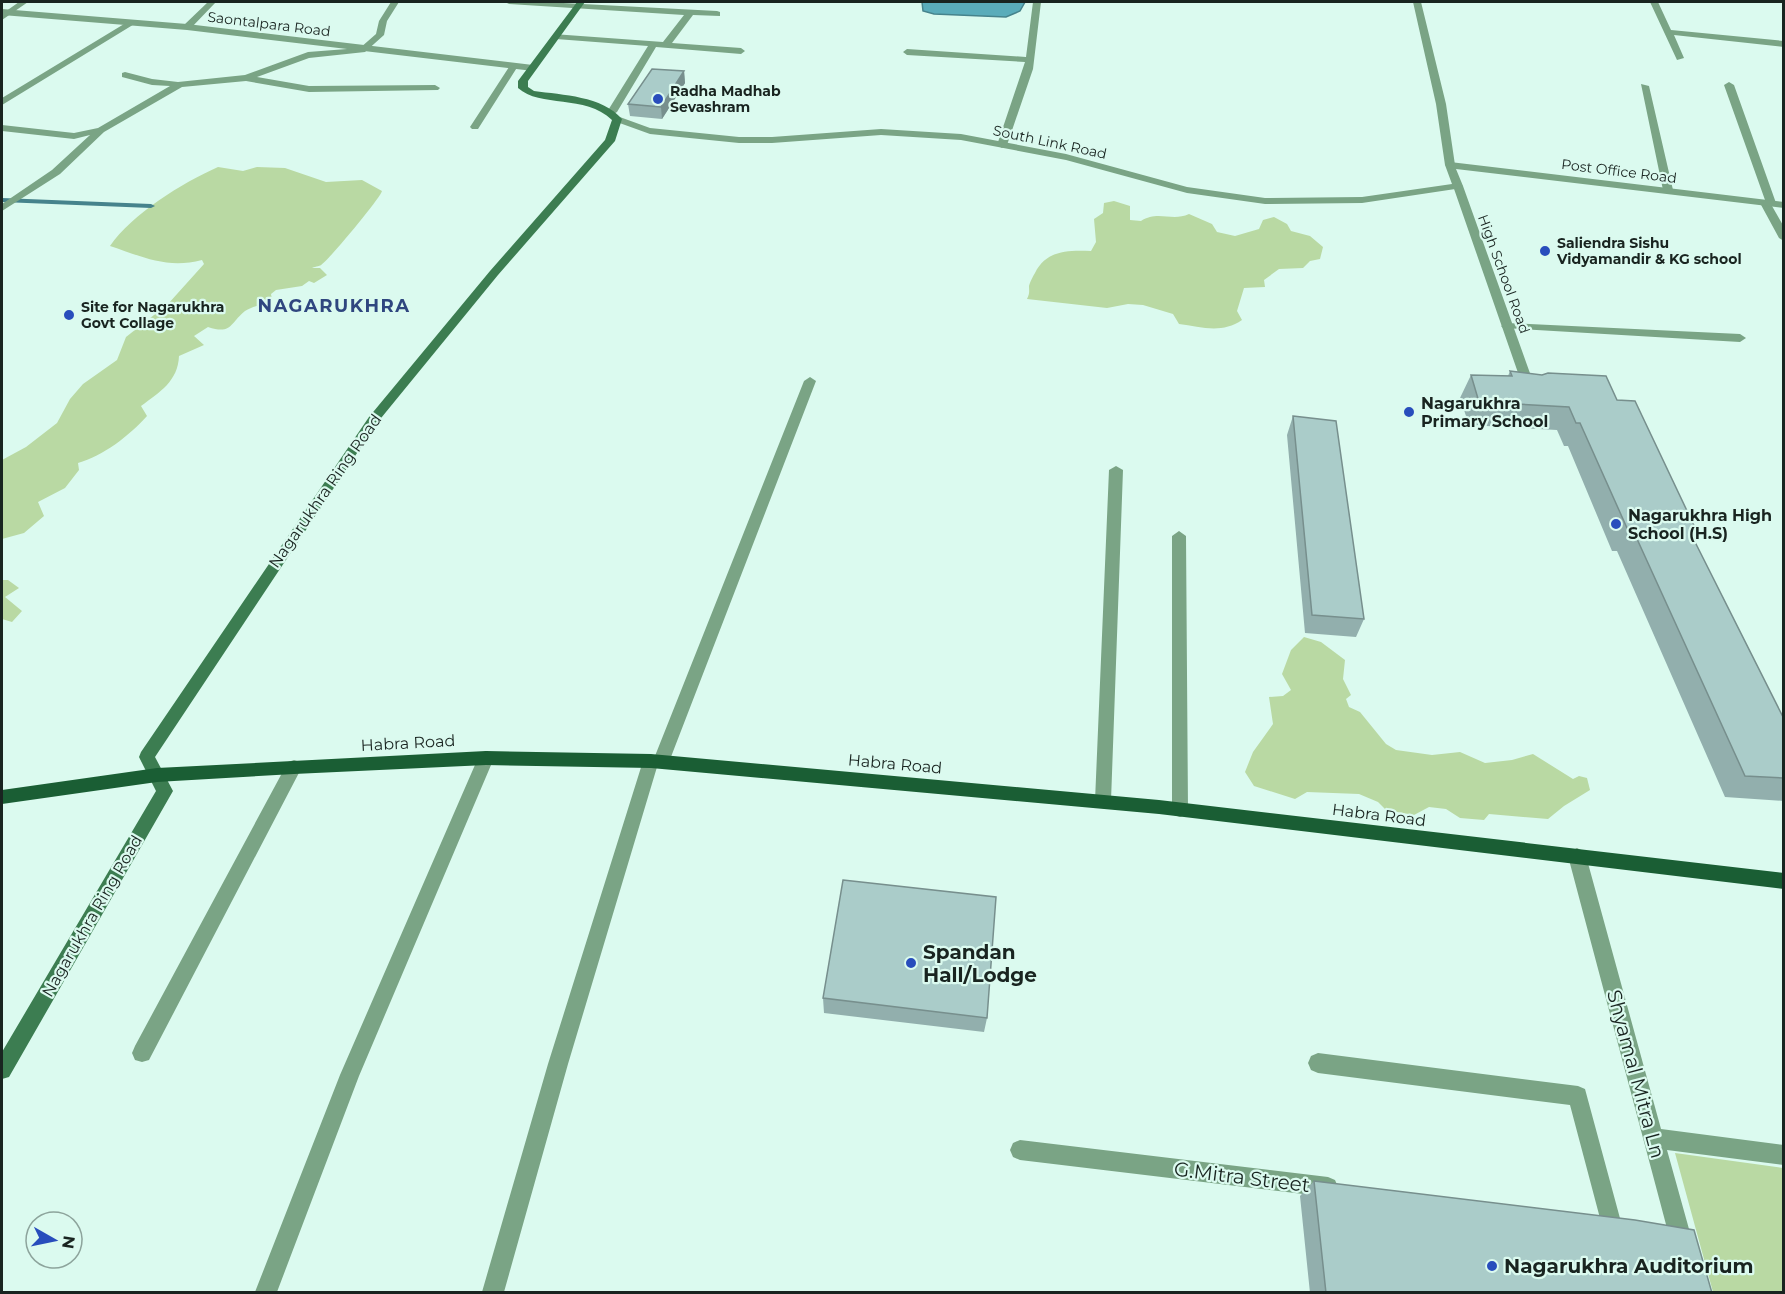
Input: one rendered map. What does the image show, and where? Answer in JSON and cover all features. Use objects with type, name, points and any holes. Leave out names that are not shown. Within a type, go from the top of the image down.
[{"type":"main road","points":[[580,3],[523,81],[524,88],[532,93],[600,106],[614,115]]},
{"type":"main road","name":"Nagarukhra Ring Road","points":[[2,1070],[165,792],[147,757],[373,420],[494,273],[610,141],[614,115]]},
{"type":"main road","name":"Habra Road","points":[[2,797],[157,775],[294,767],[486,758],[656,762],[1103,801],[1784,881]]},
{"type":"street","points":[[4,15],[24,2]]},
{"type":"street","points":[[187,27],[212,2]]},
{"type":"street","points":[[246,78],[308,55],[362,50],[380,35],[383,21],[395,2]]},
{"type":"street","points":[[510,2],[612,4],[717,15]]},
{"type":"street","points":[[1002,145],[1022,91],[1030,60],[1036,2]]},
{"type":"street","name":"High School Road","points":[[1417,2],[1441,104],[1450,165],[1530,392]]},
{"type":"street","points":[[1654,2],[1680,57]]},
{"type":"street","points":[[665,46],[690,13]]},
{"type":"street","name":"Saontalpara Road","points":[[4,15],[187,27],[362,50],[532,68]]},
{"type":"street","points":[[2,102],[132,23]]},
{"type":"street","points":[[1668,32],[1784,44]]},
{"type":"street","points":[[556,36],[741,51]]},
{"type":"street","points":[[610,141],[633,129],[614,115],[653,45]]},
{"type":"street","points":[[907,52],[1030,60]]},
{"type":"street","points":[[475,127],[514,66]]},
{"type":"street","points":[[124,75],[152,82],[180,84],[246,78],[309,89],[435,88]]},
{"type":"street","points":[[2,208],[56,172],[101,130],[180,84]]},
{"type":"street","points":[[1729,85],[1768,203],[1784,238]]},
{"type":"street","points":[[1644,86],[1668,190]]},
{"type":"street","points":[[2,128],[74,136],[101,130]]},
{"type":"street","name":"South Link Road","points":[[633,129],[720,138],[770,140],[849,132],[885,132],[1002,145],[1082,161],[1199,193],[1236,198],[1331,202],[1402,196],[1458,186]]},
{"type":"street","name":"Post Office Road","points":[[1450,165],[1784,205]]},
{"type":"street","points":[[1507,326],[1740,338]]},
{"type":"street","points":[[493,1293],[558,1064],[656,762],[810,381]]},
{"type":"street","points":[[1103,801],[1116,470]]},
{"type":"street","points":[[1179,536],[1180,810]]},
{"type":"street","points":[[266,1293],[350,1075],[486,758]]},
{"type":"street","points":[[142,1053],[294,767]]},
{"type":"street","name":"Shyamal Mitra Ln","points":[[1577,856],[1687,1263]]},
{"type":"street","points":[[1318,1063],[1578,1096],[1611,1222]]},
{"type":"street","points":[[1652,1138],[1784,1155]]},
{"type":"street","name":"G.Mitra Street","points":[[1020,1150],[1351,1190]]},
{"type":"street","points":[[1587,1219],[1634,1226]]},
{"type":"street","points":[[1656,1229],[1679,1233]]},
{"type":"green space","points":[[218,167],[243,171],[257,167],[285,168],[326,182],[362,180],[382,191],[334,252],[321,265],[312,268],[320,268],[327,275],[314,283],[309,281],[302,286],[276,290],[271,294],[272,300],[245,311],[226,329],[208,327],[194,336],[204,345],[179,356],[172,379],[161,391],[141,406],[147,416],[115,444],[97,456],[78,463],[79,470],[65,488],[38,502],[44,516],[24,533],[2,539],[2,460],[26,447],[57,423],[70,399],[83,384],[117,360],[126,337],[168,304],[204,264],[202,260],[178,263],[144,258],[110,246],[131,222],[159,200]]},
{"type":"green space","points":[[1114,201],[1130,206],[1130,220],[1141,221],[1153,216],[1177,217],[1189,214],[1212,224],[1217,232],[1235,236],[1259,229],[1263,220],[1274,217],[1287,224],[1291,231],[1310,236],[1323,247],[1320,259],[1310,261],[1303,268],[1279,269],[1264,280],[1265,287],[1244,288],[1237,311],[1242,320],[1227,327],[1203,328],[1179,324],[1173,314],[1143,305],[1128,304],[1107,308],[1027,299],[1032,279],[1045,260],[1067,251],[1091,251],[1096,242],[1094,219],[1103,213],[1104,203]]},
{"type":"green space","points":[[2,580],[8,580],[19,588],[5,597],[22,611],[12,622],[2,619]]},
{"type":"green space","points":[[1304,637],[1321,642],[1345,660],[1343,679],[1351,695],[1346,699],[1349,707],[1360,712],[1386,744],[1396,750],[1432,755],[1460,752],[1485,763],[1512,760],[1533,754],[1573,779],[1579,776],[1587,778],[1590,790],[1548,819],[1489,814],[1484,820],[1460,818],[1446,809],[1429,807],[1414,815],[1386,810],[1378,802],[1359,794],[1307,792],[1295,799],[1254,786],[1245,772],[1253,752],[1273,724],[1269,697],[1283,696],[1291,690],[1282,674],[1291,650]]},
{"type":"green space","points":[[1675,1153],[1783,1168],[1783,1292],[1713,1292]]},
{"type":"water","points":[[922,2],[1025,2],[1020,11],[1006,17],[934,14],[923,11]]},
{"type":"building","points":[[652,69],[684,71],[661,107],[628,104]]},
{"type":"building","points":[[1510,371],[1542,375],[1548,373],[1606,376],[1617,400],[1635,401],[1698,534],[1691,534],[1784,719],[1784,778],[1745,776],[1632,528],[1627,528],[1580,423],[1576,423],[1569,407],[1479,402],[1471,375],[1512,376]]},
{"type":"building","points":[[1293,416],[1336,421],[1364,619],[1312,615]]},
{"type":"building","name":"Spandan Hall/Lodge","points":[[843,880],[996,897],[987,1018],[823,998]]},
{"type":"building","name":"Nagarukhra Auditorium","points":[[1314,1181],[1635,1220],[1694,1230],[1712,1293],[1326,1293]]},
{"type":"waterway","points":[[2,200],[151,206]]},
{"type":"place","name":"Radha Madhab Sevashram","points":[[658,99]]},
{"type":"place","name":"Saliendra Sishu Vidyamandir & KG school","points":[[1545,251]]},
{"type":"place","name":"Site for Nagarukhra Govt Collage","points":[[69,315]]},
{"type":"place","name":"Nagarukhra Primary School","points":[[1409,412]]},
{"type":"place","name":"Nagarukhra High School (H.S)","points":[[1616,524]]},
{"type":"place","name":"Spandan Hall/Lodge","points":[[911,963]]},
{"type":"place","name":"Nagarukhra Auditorium","points":[[1492,1266]]},
{"type":"district","name":"NAGARUKHRA","points":[[334,306]]}]
